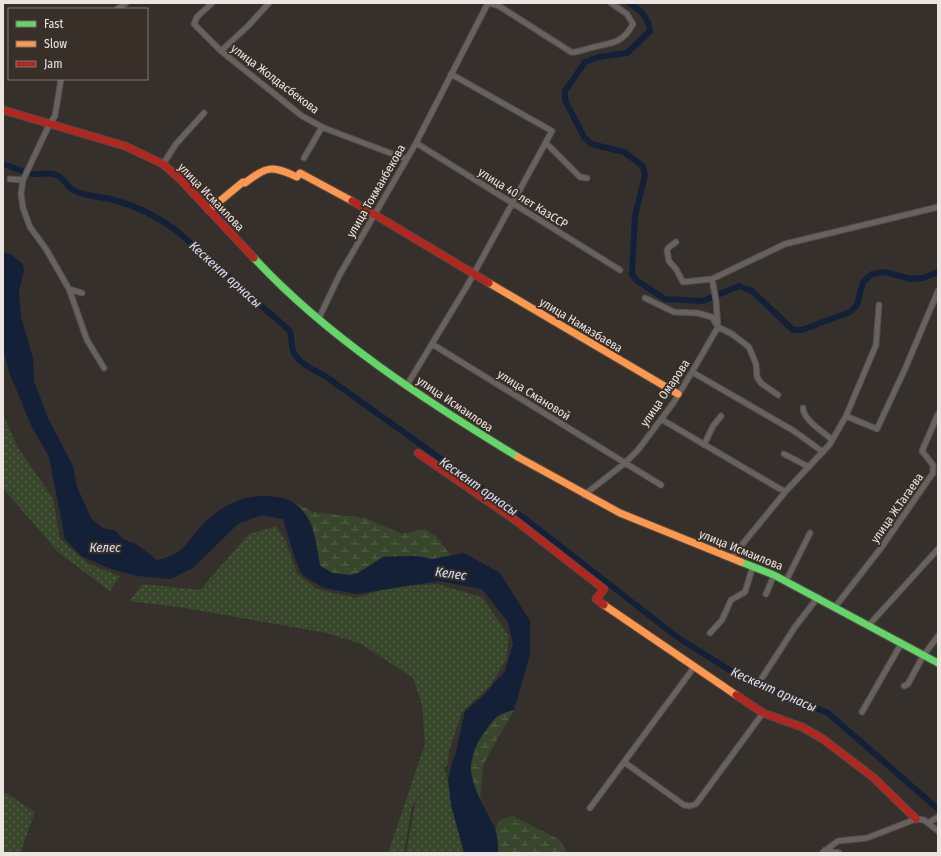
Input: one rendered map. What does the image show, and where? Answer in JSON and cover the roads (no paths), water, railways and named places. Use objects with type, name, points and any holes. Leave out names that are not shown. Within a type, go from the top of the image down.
[{"type":"street","name":"улица Жолдасбекова","points":[[212,3],[196,17],[194,24],[221,51],[302,116],[322,127],[406,159]]},
{"type":"street","name":"улица Жолдасбекова","points":[[221,51],[249,25],[269,3]]},
{"type":"street","name":"улица Токманбекова","points":[[319,318],[339,276],[416,143],[488,3],[499,6],[571,52],[575,53],[587,48],[610,45],[619,41],[633,24],[630,17],[610,3]]},
{"type":"street","points":[[407,385],[474,274],[552,131],[451,74]]},
{"type":"street","points":[[61,80],[55,116],[50,123],[23,180],[21,194],[27,222],[46,249],[69,289],[87,340],[104,368]]},
{"type":"street","name":"улица Исмаилова","points":[[3,110],[125,146],[163,164],[209,210],[265,270],[290,294],[319,318],[407,385],[464,424],[584,495],[620,513],[774,575],[818,597],[868,626],[938,663]]},
{"type":"street","points":[[163,164],[176,144],[204,113]]},
{"type":"street","points":[[304,158],[322,127]]},
{"type":"street","name":"улица 40 лет КазССР","points":[[416,143],[620,270]]},
{"type":"street","points":[[546,143],[580,177],[587,178]]},
{"type":"street","name":"улица Намазбаева","points":[[209,210],[243,182],[245,183],[263,169],[278,167],[297,177],[300,173],[375,213],[474,274],[678,394]]},
{"type":"street","points":[[10,179],[23,180]]},
{"type":"street","points":[[676,242],[668,248],[667,256],[683,282],[712,279],[785,244],[938,207]]},
{"type":"street","points":[[712,279],[716,300],[718,327]]},
{"type":"street","points":[[69,289],[82,293]]},
{"type":"street","points":[[846,416],[877,429],[905,369],[938,291]]},
{"type":"street","points":[[645,298],[674,312],[707,314],[718,327],[732,334],[749,347],[756,364],[757,377],[761,383],[778,394]]},
{"type":"street","points":[[732,557],[786,491],[823,452],[846,416],[876,345],[879,305]]},
{"type":"street","name":"улица Омарова","points":[[584,495],[625,463],[638,450],[678,394],[718,327]]},
{"type":"street","name":"улица Смановой","points":[[432,344],[661,485]]},
{"type":"street","points":[[692,372],[794,431],[823,452]]},
{"type":"street","points":[[803,408],[803,413],[807,418],[832,440]]},
{"type":"street","name":"улица Ж.Тагаева","points":[[835,607],[881,548],[933,473],[936,467],[922,451],[938,414]]},
{"type":"street","points":[[704,445],[713,426],[721,416]]},
{"type":"street","points":[[661,419],[780,489],[786,491]]},
{"type":"street","points":[[418,453],[515,520],[604,589],[596,599],[763,713],[802,727],[823,739],[874,778],[916,820]]},
{"type":"street","points":[[784,454],[809,467]]},
{"type":"street","points":[[786,581],[810,533]]},
{"type":"street","points":[[868,626],[938,549]]},
{"type":"street","points":[[710,633],[722,620],[731,600],[745,592],[753,566]]},
{"type":"street","points":[[766,594],[774,575]]},
{"type":"street","points":[[760,681],[795,626],[818,597]]},
{"type":"street","points":[[904,686],[908,684],[923,656],[938,636]]},
{"type":"street","points":[[862,712],[902,644]]},
{"type":"street","points":[[590,808],[695,666]]},
{"type":"street","points":[[624,762],[684,805],[692,806],[696,804],[763,713]]},
{"type":"street","points":[[928,823],[938,817]]},
{"type":"street","points":[[823,852],[838,841],[867,838],[916,820],[924,820],[938,831]]},
{"type":"street","points":[[823,852],[839,853]]},
{"type":"water","name":"Келес","points":[[3,252],[10,254],[23,264],[24,271],[19,291],[21,317],[33,358],[34,381],[48,418],[73,466],[77,487],[92,520],[103,528],[116,531],[123,539],[136,544],[157,560],[167,558],[180,551],[203,524],[228,505],[256,496],[277,497],[289,500],[298,506],[305,514],[314,533],[320,566],[333,573],[350,575],[358,573],[383,557],[416,556],[432,559],[464,553],[500,573],[530,621],[530,655],[514,710],[493,720],[476,746],[472,759],[471,771],[473,782],[496,832],[498,853],[464,853],[451,805],[448,780],[453,759],[455,757],[465,711],[483,696],[505,671],[513,644],[508,622],[482,589],[438,581],[357,594],[324,588],[302,575],[283,519],[261,515],[238,524],[193,568],[170,579],[137,576],[111,569],[81,556],[65,539],[49,457],[31,425],[9,372],[3,347]]},
{"type":"waterway","points":[[629,3],[643,14],[648,22],[650,31],[627,53],[598,57],[585,62],[565,91],[565,100],[584,137],[591,144],[624,152],[643,166],[645,175],[635,216],[632,274],[636,280],[665,299],[703,301],[739,286],[752,291],[793,330],[802,330],[850,312],[857,305],[863,282],[872,274],[884,272],[911,279],[923,278],[938,272]]},
{"type":"waterway","name":"Кескент арнасы","points":[[3,164],[25,172]]},
{"type":"waterway","name":"Кескент арнасы","points":[[29,173],[57,175],[62,178],[69,187],[77,192],[131,205],[147,212],[170,226],[290,331],[294,353],[304,364],[325,376],[532,524],[677,637],[739,676],[828,713],[938,809]]}]
